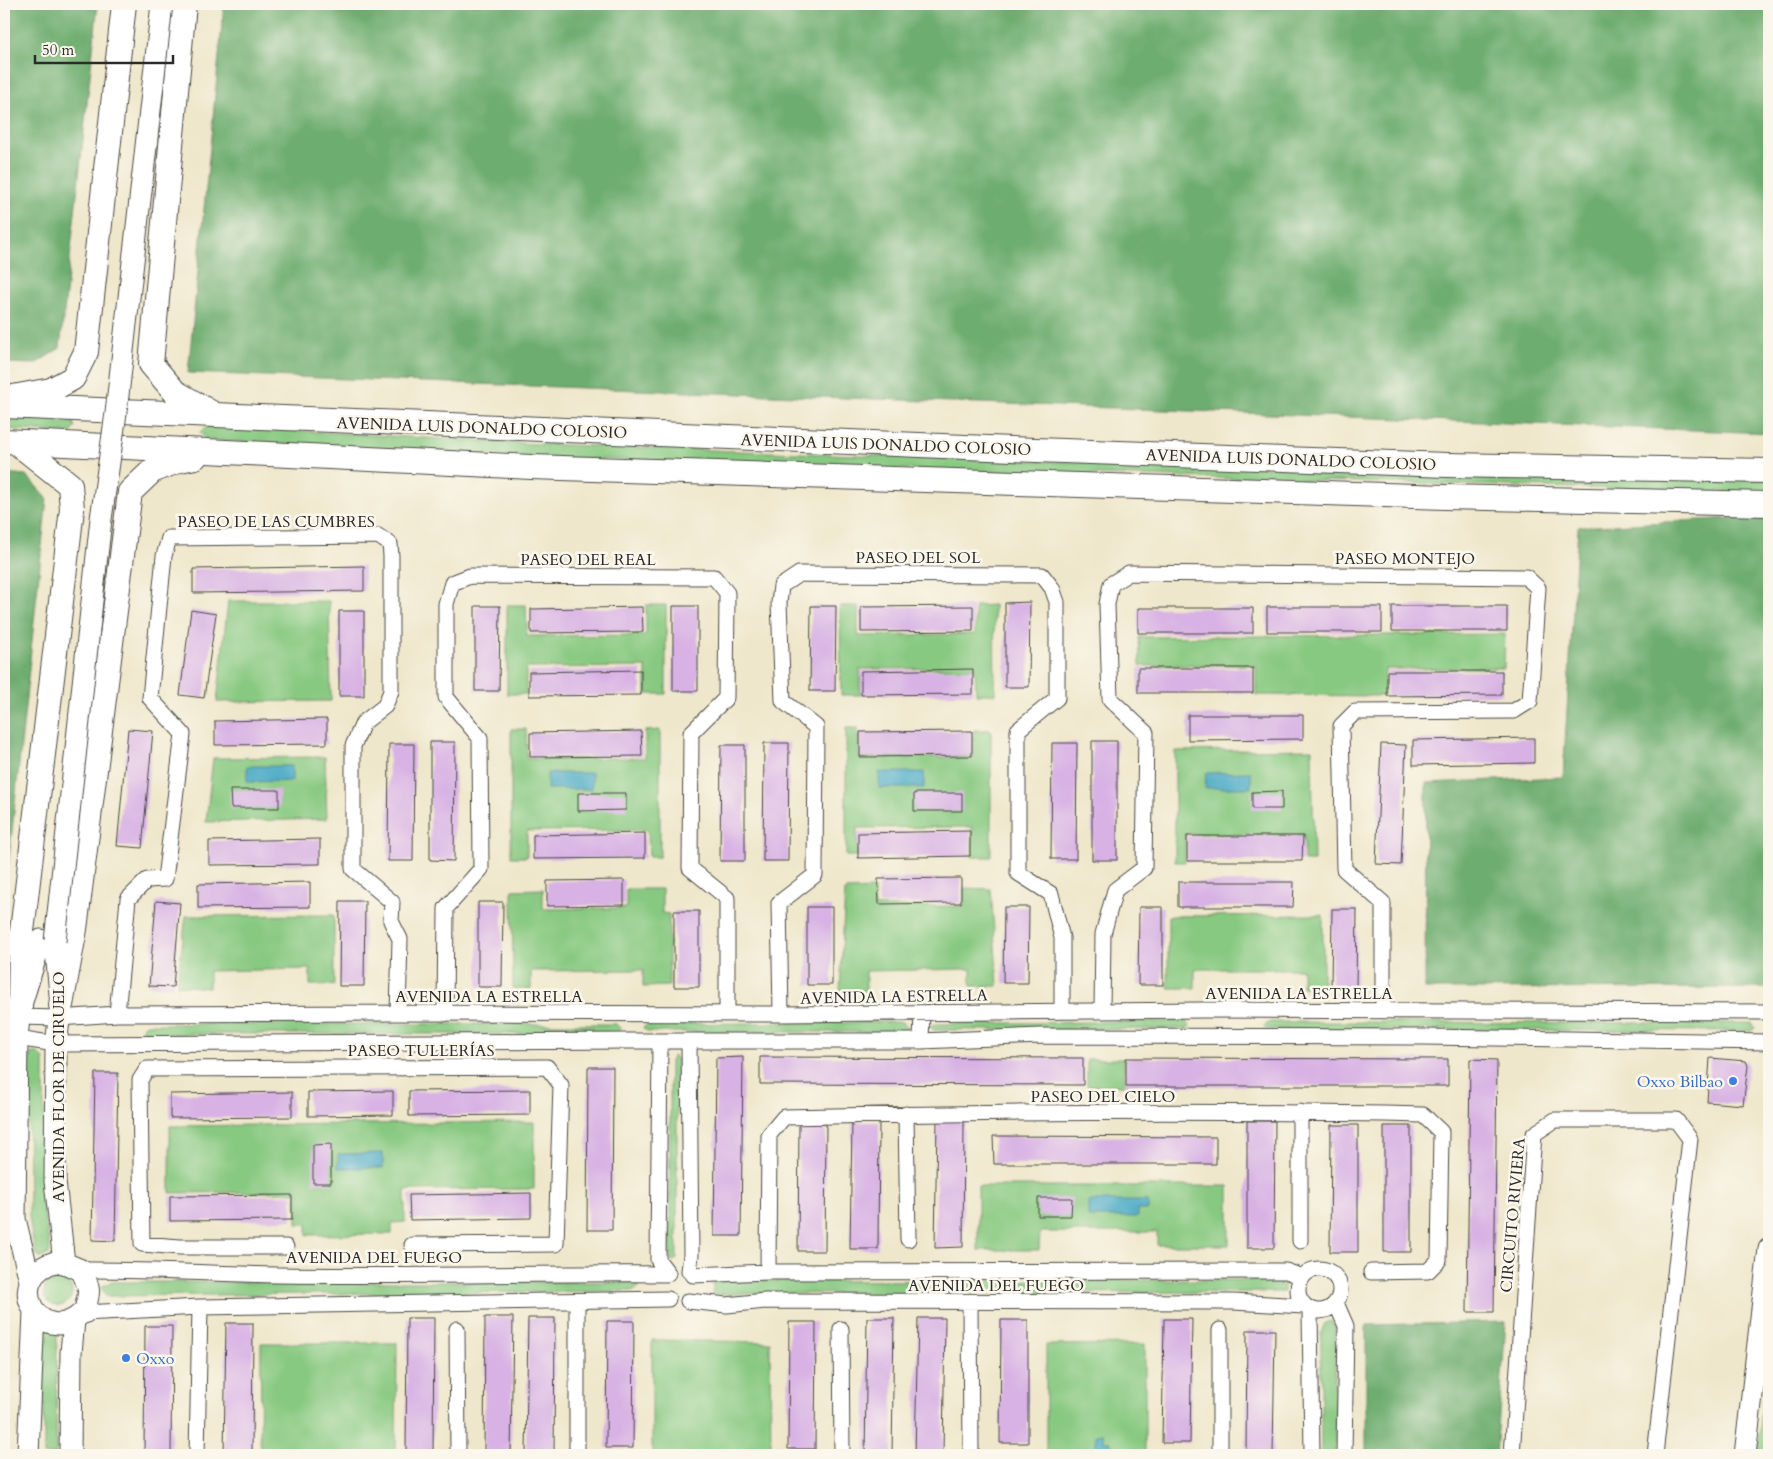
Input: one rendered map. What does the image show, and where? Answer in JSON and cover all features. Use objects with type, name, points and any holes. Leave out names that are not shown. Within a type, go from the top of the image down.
[{"type":"main road","points":[[4,398],[51,390],[72,378],[86,352],[124,4]]},
{"type":"main road","points":[[48,941],[84,557],[104,414],[147,4]]},
{"type":"main road","points":[[48,941],[116,413],[162,4]]},
{"type":"main road","points":[[184,4],[151,364],[175,392],[216,416]]},
{"type":"main road","name":"AVENIDA LUIS DONALDO COLOSIO","points":[[4,406],[1016,449],[1427,464],[1769,471]]},
{"type":"main road","points":[[10,442],[70,485],[72,509],[21,940],[19,1012]]},
{"type":"main road","name":"AVENIDA LUIS DONALDO COLOSIO","points":[[10,442],[531,467],[1435,497],[1769,504]]},
{"type":"main road","points":[[60,1011],[75,929],[130,492],[152,471],[180,460],[221,452]]},
{"type":"main road","name":"AVENIDA FLOR DE CIRUELO","points":[[48,941],[60,1011],[56,1044],[55,1181],[73,1266]]},
{"type":"main road","name":"AVENIDA FLOR DE CIRUELO","points":[[30,1281],[15,1219],[10,1038],[48,941]]},
{"type":"main road","points":[[1745,1455],[1769,1249]]},
{"type":"main road","points":[[70,1455],[71,1353],[79,1317],[89,1293],[88,1282],[73,1266],[55,1262],[38,1270],[30,1281],[27,1295],[29,1304],[34,1312],[40,1318],[57,1324],[79,1317]]},
{"type":"main road","points":[[28,1455],[34,1312]]},
{"type":"street","name":"PASEO DE LAS CUMBRES","points":[[117,1014],[128,899],[147,880],[165,879],[183,734],[150,698],[164,556],[169,538],[378,536],[390,544],[391,691],[385,706],[363,723],[353,746],[353,869],[392,902],[392,921],[400,939],[398,1005]]},
{"type":"street","name":"PASEO MONTEJO","points":[[1102,1011],[1102,934],[1115,890],[1144,868],[1146,733],[1110,699],[1107,604],[1111,584],[1129,573],[1526,577],[1538,588],[1530,702],[1514,712],[1355,712],[1341,726],[1344,869],[1383,903],[1383,1011]]},
{"type":"street","name":"PASEO DEL SOL","points":[[781,1014],[779,903],[815,875],[816,726],[783,701],[779,603],[781,586],[799,574],[1042,575],[1052,588],[1057,602],[1057,698],[1018,730],[1018,873],[1051,894],[1062,938],[1062,1012]]},
{"type":"street","name":"PASEO DEL REAL","points":[[446,1014],[446,908],[481,869],[480,738],[446,697],[446,604],[452,583],[470,576],[714,577],[727,594],[726,698],[691,733],[690,849],[690,868],[727,898],[727,1014]]},
{"type":"street","name":"AVENIDA LA ESTRELLA","points":[[19,1012],[60,1011],[117,1014],[398,1005],[446,1014],[781,1014],[1204,1010],[1769,1012]]},
{"type":"street","points":[[1204,1010],[1204,1037]]},
{"type":"street","points":[[1252,1037],[1254,1010]]},
{"type":"street","points":[[921,1042],[922,1013]]},
{"type":"street","points":[[630,1041],[632,1014]]},
{"type":"street","points":[[10,1038],[56,1044],[630,1041],[921,1042],[1041,1036],[1769,1042]]},
{"type":"street","points":[[660,1042],[658,1260],[668,1274]]},
{"type":"street","points":[[689,1042],[691,1273]]},
{"type":"street","name":"PASEO TULLERÍAS","points":[[142,1248],[140,1080],[147,1069],[547,1067],[562,1085],[556,1244],[412,1245]]},
{"type":"street","points":[[1300,1112],[1300,1241]]},
{"type":"street","name":"PASEO DEL CIELO","points":[[768,1264],[769,1135],[784,1117],[906,1114],[1300,1112],[1423,1115],[1441,1132],[1439,1260],[1428,1272],[1371,1272]]},
{"type":"street","points":[[906,1114],[908,1239]]},
{"type":"street","name":"CIRCUITO RIVIERA","points":[[1512,1455],[1534,1134],[1555,1120],[1676,1120],[1690,1139],[1655,1455]]},
{"type":"street","points":[[141,1269],[142,1248],[286,1247]]},
{"type":"street","name":"AVENIDA DEL FUEGO","points":[[691,1273],[768,1264],[1286,1271],[1303,1277]]},
{"type":"street","name":"AVENIDA DEL FUEGO","points":[[73,1266],[167,1272],[279,1275],[668,1274]]},
{"type":"street","points":[[79,1317],[668,1299],[678,1303],[688,1301],[692,1297],[696,1280],[691,1273],[677,1269],[668,1274],[664,1279],[663,1290],[668,1299]]},
{"type":"street","points":[[1307,1308],[1324,1311],[1336,1303],[1340,1290],[1335,1276],[1330,1272],[1316,1269],[1309,1271],[1299,1281],[1297,1288],[1298,1294],[1307,1308],[1312,1455]]},
{"type":"street","name":"AVENIDA DEL FUEGO","points":[[688,1301],[727,1305],[765,1301],[970,1303],[1233,1302],[1307,1308]]},
{"type":"street","points":[[577,1302],[577,1455]]},
{"type":"street","points":[[970,1303],[971,1455]]},
{"type":"street","points":[[1336,1303],[1346,1326],[1344,1455]]},
{"type":"street","points":[[197,1455],[200,1313]]},
{"type":"street","points":[[457,1329],[458,1455]]},
{"type":"street","points":[[840,1329],[842,1455]]},
{"type":"street","points":[[1220,1330],[1220,1455]]},
{"type":"green space","points":[[4,4],[98,4],[60,348],[35,364],[4,363]]},
{"type":"green space","points":[[224,4],[1769,4],[1769,433],[188,373]]},
{"type":"green space","points":[[4,417],[73,422],[75,427],[71,433],[4,429]]},
{"type":"green space","points":[[208,426],[535,444],[1031,461],[1769,480],[1769,493],[1029,473],[532,457],[206,440],[200,432]]},
{"type":"green space","points":[[4,473],[26,475],[47,498],[4,907]]},
{"type":"green space","points":[[1769,516],[1769,988],[1425,989],[1426,783],[1563,777],[1578,527]]},
{"type":"green space","points":[[228,601],[329,601],[331,701],[217,702]]},
{"type":"green space","points":[[507,605],[526,605],[527,636],[646,635],[646,605],[666,605],[666,694],[646,694],[646,667],[526,668],[526,694],[507,694]]},
{"type":"green space","points":[[994,605],[995,694],[976,694],[975,668],[860,669],[860,695],[841,695],[840,606],[858,606],[858,636],[975,634],[975,606]]},
{"type":"green space","points":[[1505,634],[1504,668],[1385,669],[1384,696],[1256,695],[1256,665],[1140,666],[1139,637]]},
{"type":"green space","points":[[846,728],[858,728],[859,758],[973,757],[974,730],[991,730],[991,857],[972,857],[972,827],[857,828],[857,856],[846,856]]},
{"type":"green space","points":[[511,729],[526,729],[527,759],[645,758],[645,731],[660,730],[660,857],[649,857],[648,830],[527,831],[527,857],[511,857]]},
{"type":"green space","points":[[1312,749],[1314,861],[1304,861],[1304,835],[1185,834],[1185,862],[1175,862],[1175,751]]},
{"type":"green space","points":[[325,757],[327,819],[206,822],[213,758]]},
{"type":"green space","points":[[964,888],[991,889],[998,986],[971,986],[971,969],[866,971],[866,991],[840,991],[845,890],[874,889],[875,907],[964,906]]},
{"type":"green space","points":[[543,889],[543,909],[626,908],[626,889],[662,889],[662,913],[669,914],[669,986],[643,987],[643,970],[531,971],[531,989],[513,989],[512,890]]},
{"type":"green space","points":[[334,915],[334,985],[310,985],[310,969],[209,971],[209,988],[177,985],[186,916]]},
{"type":"green space","points":[[1323,915],[1323,987],[1302,987],[1302,969],[1195,969],[1195,988],[1168,988],[1168,916]]},
{"type":"green space","points":[[1186,1021],[1190,1026],[1187,1029],[933,1030],[930,1027],[934,1024]]},
{"type":"green space","points":[[902,1022],[908,1028],[905,1032],[648,1032],[643,1028],[647,1024]]},
{"type":"green space","points":[[1270,1022],[1752,1023],[1755,1028],[1751,1031],[1266,1029],[1264,1026]]},
{"type":"green space","points":[[146,1024],[616,1024],[621,1029],[616,1034],[147,1034],[141,1029]]},
{"type":"green space","points":[[31,1053],[38,1053],[44,1059],[44,1214],[50,1248],[49,1254],[41,1258],[35,1254],[29,1217],[28,1063]]},
{"type":"green space","points":[[673,1056],[677,1059],[677,1259],[673,1261],[670,1259],[670,1061]]},
{"type":"green space","points":[[1087,1059],[1124,1059],[1125,1086],[1087,1086]]},
{"type":"green space","points":[[534,1122],[534,1189],[405,1190],[405,1222],[392,1223],[392,1234],[307,1235],[307,1224],[297,1224],[296,1192],[170,1193],[170,1126]]},
{"type":"green space","points":[[978,1186],[1229,1186],[1229,1245],[1157,1245],[1157,1232],[1040,1232],[1039,1250],[978,1250]]},
{"type":"green space","points":[[58,1278],[68,1282],[72,1292],[68,1302],[58,1306],[48,1302],[44,1292],[48,1282]]},
{"type":"green space","points":[[1284,1280],[1284,1292],[713,1294],[713,1281]]},
{"type":"green space","points":[[113,1282],[636,1282],[639,1287],[633,1291],[107,1296],[100,1287]]},
{"type":"green space","points":[[1331,1321],[1335,1326],[1335,1455],[1321,1455],[1321,1333],[1325,1323]]},
{"type":"green space","points":[[1506,1322],[1496,1455],[1366,1455],[1366,1325]]},
{"type":"green space","points":[[44,1328],[57,1331],[56,1455],[44,1455]]},
{"type":"green space","points":[[652,1340],[770,1342],[771,1455],[652,1455]]},
{"type":"green space","points":[[261,1343],[397,1343],[396,1455],[260,1455]]},
{"type":"green space","points":[[1145,1344],[1145,1455],[1046,1455],[1046,1345]]},
{"type":"green space","points":[[1769,1346],[1769,1455],[1757,1455]]},
{"type":"water","points":[[247,766],[292,766],[292,781],[247,782]]},
{"type":"water","points":[[879,772],[924,772],[924,788],[879,788]]},
{"type":"water","points":[[1251,772],[1251,788],[1205,788],[1206,773]]},
{"type":"water","points":[[547,773],[592,773],[592,789],[547,789]]},
{"type":"water","points":[[383,1153],[383,1168],[338,1168],[338,1154]]},
{"type":"water","points":[[1088,1201],[1148,1201],[1148,1210],[1138,1210],[1138,1217],[1088,1217]]},
{"type":"water","points":[[1096,1434],[1103,1434],[1104,1441],[1111,1442],[1111,1455],[1096,1455]]},
{"type":"building","points":[[364,566],[364,591],[193,593],[193,569]]},
{"type":"building","points":[[1030,602],[1029,687],[1005,687],[1005,603]]},
{"type":"building","points":[[475,606],[500,606],[499,691],[475,691]]},
{"type":"building","points":[[673,606],[698,606],[698,691],[673,691]]},
{"type":"building","points":[[811,606],[836,606],[835,691],[810,691]]},
{"type":"building","points":[[973,606],[973,631],[861,632],[861,607]]},
{"type":"building","points":[[1392,606],[1507,606],[1507,631],[1392,631]]},
{"type":"building","points":[[642,607],[643,632],[531,633],[531,609]]},
{"type":"building","points":[[1267,607],[1382,607],[1382,632],[1267,632]]},
{"type":"building","points":[[1138,608],[1253,608],[1253,633],[1138,633]]},
{"type":"building","points":[[191,610],[216,614],[204,698],[180,695]]},
{"type":"building","points":[[339,611],[364,611],[364,696],[339,696]]},
{"type":"building","points":[[1138,668],[1253,668],[1253,693],[1138,693]]},
{"type":"building","points":[[973,669],[973,694],[861,695],[861,671]]},
{"type":"building","points":[[641,670],[641,695],[529,696],[529,672]]},
{"type":"building","points":[[1387,671],[1502,671],[1502,695],[1387,696]]},
{"type":"building","points":[[1188,715],[1303,715],[1303,739],[1188,740]]},
{"type":"building","points":[[327,719],[327,744],[215,745],[215,721]]},
{"type":"building","points":[[128,729],[153,731],[142,848],[117,846]]},
{"type":"building","points":[[641,731],[642,756],[530,757],[530,733]]},
{"type":"building","points":[[972,731],[972,756],[860,757],[860,732]]},
{"type":"building","points":[[1534,738],[1534,763],[1413,765],[1413,740]]},
{"type":"building","points":[[1092,741],[1117,741],[1117,860],[1092,860]]},
{"type":"building","points":[[430,742],[455,742],[454,861],[430,860]]},
{"type":"building","points":[[764,743],[789,743],[788,861],[763,861]]},
{"type":"building","points":[[1052,743],[1077,743],[1076,859],[1051,859]]},
{"type":"building","points":[[389,744],[414,744],[413,861],[388,861]]},
{"type":"building","points":[[1381,744],[1406,745],[1401,865],[1376,864]]},
{"type":"building","points":[[721,745],[745,745],[745,861],[720,861]]},
{"type":"building","points":[[230,790],[279,790],[279,808],[231,808]]},
{"type":"building","points":[[1282,791],[1282,809],[1252,809],[1252,792]]},
{"type":"building","points":[[578,793],[626,793],[626,810],[578,811]]},
{"type":"building","points":[[914,793],[962,793],[962,811],[914,811]]},
{"type":"building","points":[[970,831],[970,856],[858,858],[858,833]]},
{"type":"building","points":[[645,833],[645,858],[533,859],[533,835]]},
{"type":"building","points":[[1187,836],[1303,836],[1302,861],[1187,861]]},
{"type":"building","points":[[320,839],[320,864],[209,865],[209,841]]},
{"type":"building","points":[[961,878],[961,903],[879,904],[878,879]]},
{"type":"building","points":[[624,880],[624,905],[547,906],[547,881]]},
{"type":"building","points":[[310,882],[310,907],[198,908],[198,884]]},
{"type":"building","points":[[1178,882],[1294,882],[1293,907],[1178,907]]},
{"type":"building","points":[[156,901],[180,903],[173,987],[149,986]]},
{"type":"building","points":[[340,901],[365,901],[364,986],[339,986]]},
{"type":"building","points":[[478,902],[503,902],[502,987],[478,987]]},
{"type":"building","points":[[807,907],[832,907],[832,985],[807,985]]},
{"type":"building","points":[[1004,907],[1029,907],[1028,983],[1003,983]]},
{"type":"building","points":[[1139,907],[1163,907],[1163,985],[1138,985]]},
{"type":"building","points":[[1332,909],[1357,909],[1356,988],[1331,987]]},
{"type":"building","points":[[674,911],[699,911],[699,987],[674,987]]},
{"type":"building","points":[[743,1057],[741,1236],[714,1236],[716,1058]]},
{"type":"building","points":[[760,1057],[1083,1058],[1083,1085],[760,1084]]},
{"type":"building","points":[[1126,1058],[1448,1059],[1448,1086],[1126,1086]]},
{"type":"building","points":[[1710,1058],[1746,1061],[1748,1066],[1743,1105],[1707,1102]]},
{"type":"building","points":[[1470,1059],[1497,1060],[1494,1312],[1467,1312]]},
{"type":"building","points":[[588,1067],[613,1067],[612,1230],[587,1230]]},
{"type":"building","points":[[95,1073],[118,1073],[115,1241],[92,1240]]},
{"type":"building","points":[[530,1090],[530,1115],[409,1116],[409,1091]]},
{"type":"building","points":[[393,1091],[393,1115],[308,1116],[308,1092]]},
{"type":"building","points":[[292,1092],[292,1117],[170,1118],[170,1094]]},
{"type":"building","points":[[937,1121],[964,1121],[963,1247],[935,1248]]},
{"type":"building","points":[[1247,1121],[1275,1121],[1274,1248],[1247,1248]]},
{"type":"building","points":[[852,1122],[879,1122],[878,1249],[850,1249]]},
{"type":"building","points":[[799,1124],[826,1124],[825,1251],[798,1251]]},
{"type":"building","points":[[1331,1125],[1358,1125],[1358,1252],[1330,1252]]},
{"type":"building","points":[[1384,1126],[1411,1126],[1411,1252],[1384,1252]]},
{"type":"building","points":[[993,1136],[1216,1137],[1216,1164],[994,1164]]},
{"type":"building","points":[[331,1144],[331,1183],[313,1183],[313,1145]]},
{"type":"building","points":[[531,1193],[531,1218],[410,1220],[409,1195]]},
{"type":"building","points":[[292,1195],[292,1220],[170,1221],[170,1196]]},
{"type":"building","points":[[1038,1198],[1072,1198],[1071,1216],[1038,1216]]},
{"type":"building","points":[[485,1317],[513,1317],[511,1455],[484,1455]]},
{"type":"building","points":[[407,1318],[434,1318],[433,1455],[406,1455]]},
{"type":"building","points":[[528,1318],[555,1318],[554,1455],[526,1455]]},
{"type":"building","points":[[867,1318],[894,1318],[892,1455],[865,1455]]},
{"type":"building","points":[[918,1318],[945,1318],[943,1455],[915,1455]]},
{"type":"building","points":[[1164,1319],[1192,1319],[1190,1443],[1162,1443]]},
{"type":"building","points":[[1001,1320],[1028,1320],[1028,1443],[1000,1443]]},
{"type":"building","points":[[607,1321],[634,1321],[633,1448],[606,1448]]},
{"type":"building","points":[[789,1322],[816,1322],[815,1449],[788,1449]]},
{"type":"building","points":[[226,1323],[253,1323],[252,1455],[224,1455]]},
{"type":"building","points":[[145,1326],[172,1326],[171,1455],[144,1455]]},
{"type":"building","points":[[1247,1330],[1275,1330],[1273,1455],[1246,1455]]},
{"type":"building","points":[[1029,1452],[1029,1455],[1001,1455],[1001,1453]]},
{"type":"place","name":"Oxxo Bilbao","points":[[1733,1081]]},
{"type":"place","name":"Oxxo","points":[[126,1358]]}]
